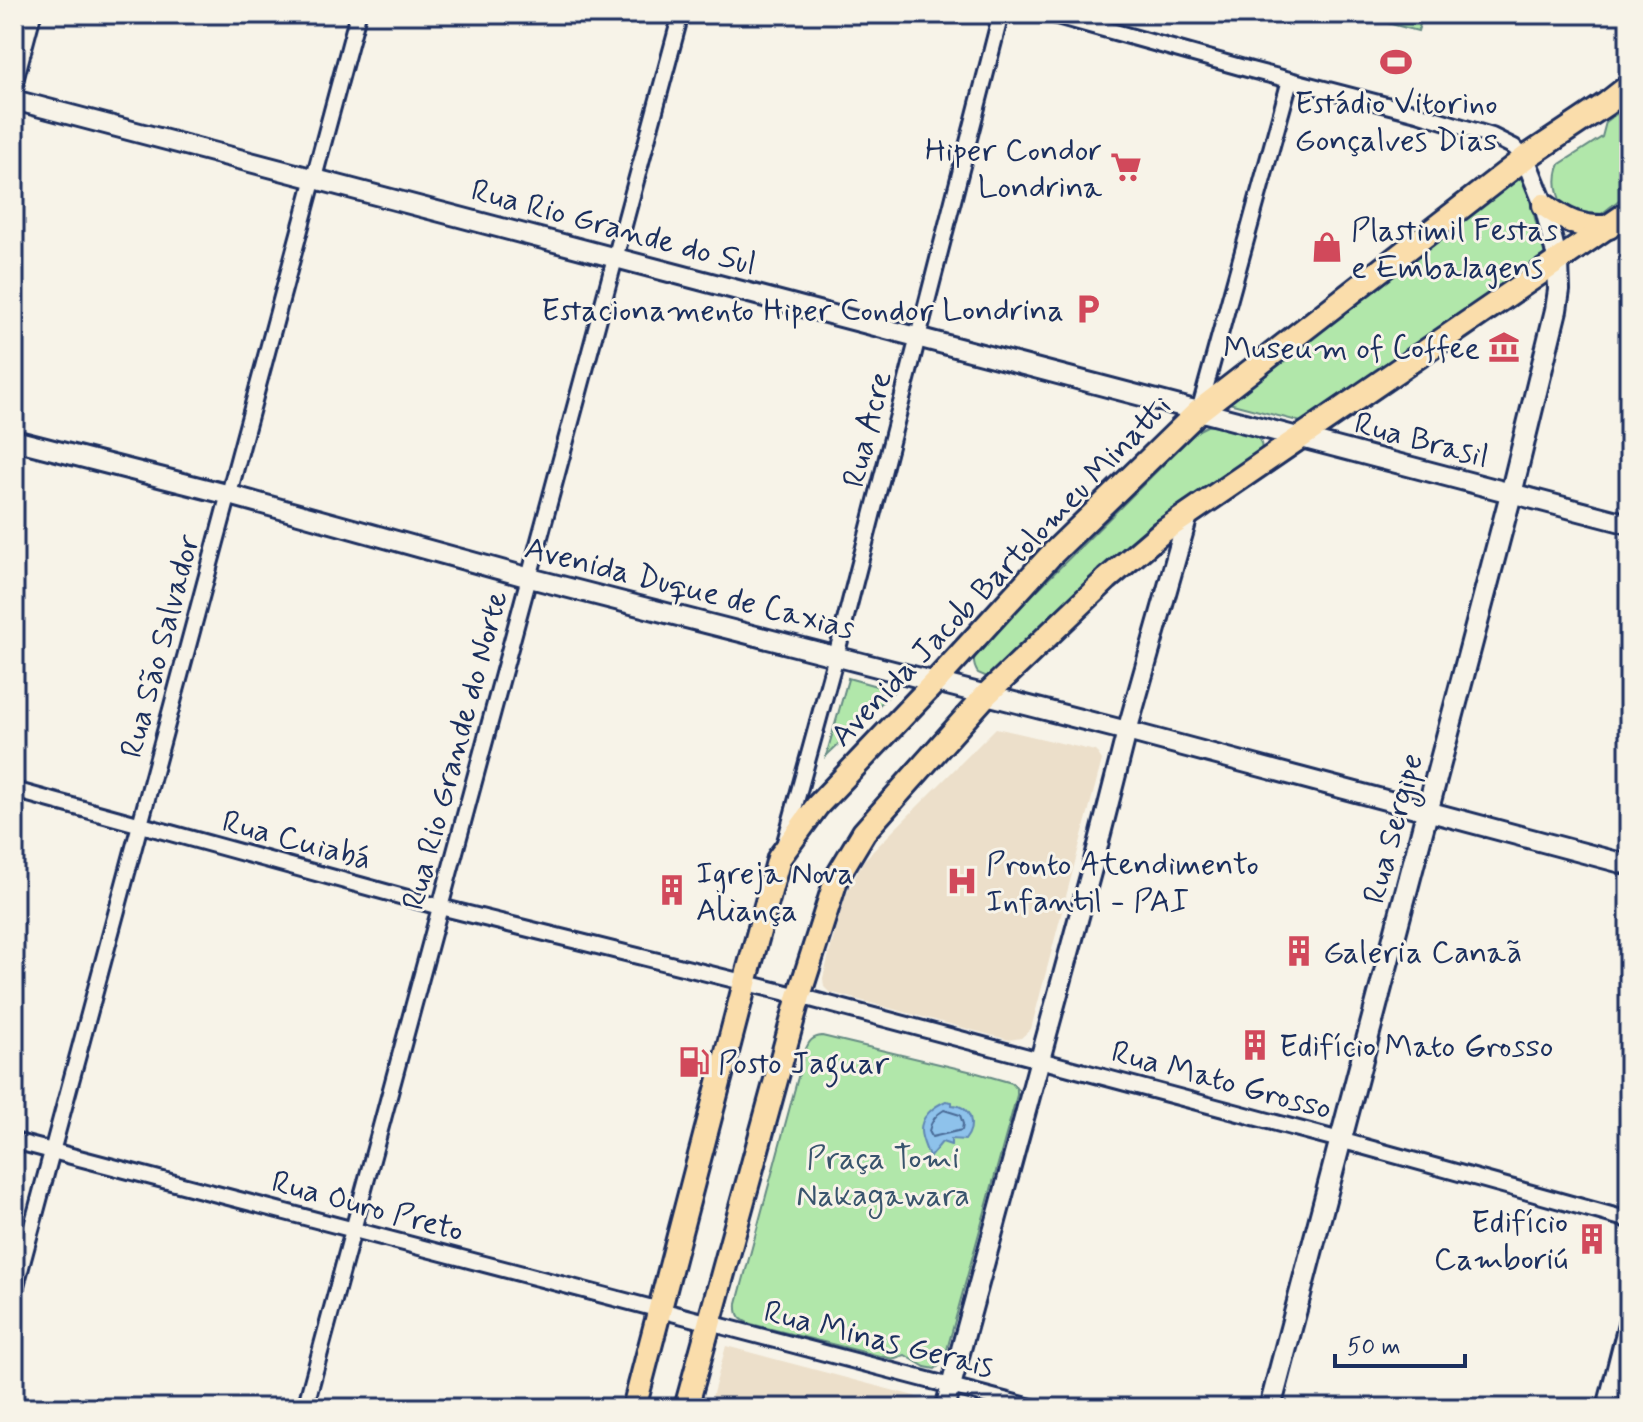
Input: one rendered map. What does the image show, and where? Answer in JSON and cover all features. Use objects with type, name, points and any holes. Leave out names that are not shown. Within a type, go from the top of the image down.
[{"type":"main road","name":"Avenida Jacob Bartolomeu Minatti","points":[[779,858],[817,806],[1051,555],[1199,411],[1525,158],[1629,86]]},
{"type":"main road","points":[[1544,205],[1573,224],[1609,227]]},
{"type":"main road","points":[[686,1408],[799,996],[837,877],[864,832],[986,695],[1107,579],[1162,532],[1629,212]]},
{"type":"main road","name":"Rua Sergipe","points":[[1270,1408],[1511,494],[1556,310],[1558,262]]},
{"type":"main road","points":[[634,1408],[779,858]]},
{"type":"street","points":[[14,85],[33,14]]},
{"type":"street","name":"Rua São Salvador","points":[[14,1293],[358,14]]},
{"type":"street","name":"Rua Rio Grande do Norte","points":[[305,1408],[681,14]]},
{"type":"street","name":"Rua Acre","points":[[779,858],[836,656],[1001,14]]},
{"type":"street","points":[[1050,14],[1417,113],[1471,129],[1514,147],[1525,158],[1544,205],[1558,262]]},
{"type":"street","points":[[1199,411],[1290,80]]},
{"type":"street","name":"Rua Rio Grande do Sul","points":[[14,100],[1199,411]]},
{"type":"street","name":"Rua Brasil","points":[[1199,411],[1629,524]]},
{"type":"street","name":"Avenida Duque de Caxias","points":[[14,440],[1629,865]]},
{"type":"street","points":[[945,1408],[1189,512]]},
{"type":"street","name":"Rua Cuiabá","points":[[14,790],[440,907],[799,996]]},
{"type":"street","name":"Rua Mato Grosso","points":[[799,996],[1629,1220]]},
{"type":"street","name":"Rua Ouro Preto","points":[[14,1141],[708,1323]]},
{"type":"street","points":[[1607,1408],[1629,1321]]},
{"type":"street","name":"Rua Minas Gerais","points":[[708,1323],[1035,1408]]},
{"type":"shaded area","name":"Pronto Atendimento Infantil - PAI","points":[[996,728],[1095,751],[1102,760],[1031,1029],[1021,1038],[1009,1040],[829,992],[824,987],[823,978],[843,901],[864,860]]},
{"type":"shaded area","points":[[726,1346],[914,1396],[922,1400],[926,1408],[709,1408]]},
{"type":"green space","points":[[1353,14],[1423,14],[1418,31]]},
{"type":"green space","points":[[1629,104],[1629,192],[1592,219],[1570,211],[1558,194],[1556,181],[1560,164],[1602,137],[1606,122]]},
{"type":"green space","points":[[1523,175],[1545,260],[1305,423],[1225,402]]},
{"type":"green space","points":[[1207,426],[1257,437],[1262,445],[1260,454],[1195,497],[1055,611],[995,673],[987,677],[978,673],[974,660],[979,648],[1191,437]]},
{"type":"green space","points":[[848,679],[894,691],[826,756]]},
{"type":"green space","name":"Praça Tomi Nakagawara","points":[[822,1036],[977,1073],[1012,1083],[1017,1089],[945,1357],[935,1369],[925,1367],[905,1355],[892,1359],[751,1324],[738,1314],[737,1303],[805,1051],[811,1040]]},
{"type":"water","points":[[946,1101],[968,1113],[970,1129],[965,1140],[951,1139],[951,1145],[942,1142],[929,1158],[921,1126],[929,1113]]},
{"type":"place","name":"Estádio Vitorino Gonçalves Dias","points":[[1396,62]]},
{"type":"place","name":"Hiper Condor Londrina","points":[[1126,167]]},
{"type":"place","name":"Plastimil Festas e Embalagens","points":[[1327,247]]},
{"type":"place","name":"Estacionamento Hiper Condor Londrina","points":[[1088,309]]},
{"type":"place","name":"Museum of Coffee","points":[[1504,347]]},
{"type":"place","name":"Pronto Atendimento Infantil - PAI","points":[[962,881]]},
{"type":"place","name":"Igreja Nova Aliança","points":[[672,890]]},
{"type":"place","name":"Galeria Canaã","points":[[1299,951]]},
{"type":"place","name":"Edifício Mato Grosso","points":[[1255,1045]]},
{"type":"place","name":"Posto Jaguar","points":[[694,1062]]},
{"type":"place","name":"Edifício Camboriú","points":[[1592,1239]]}]
